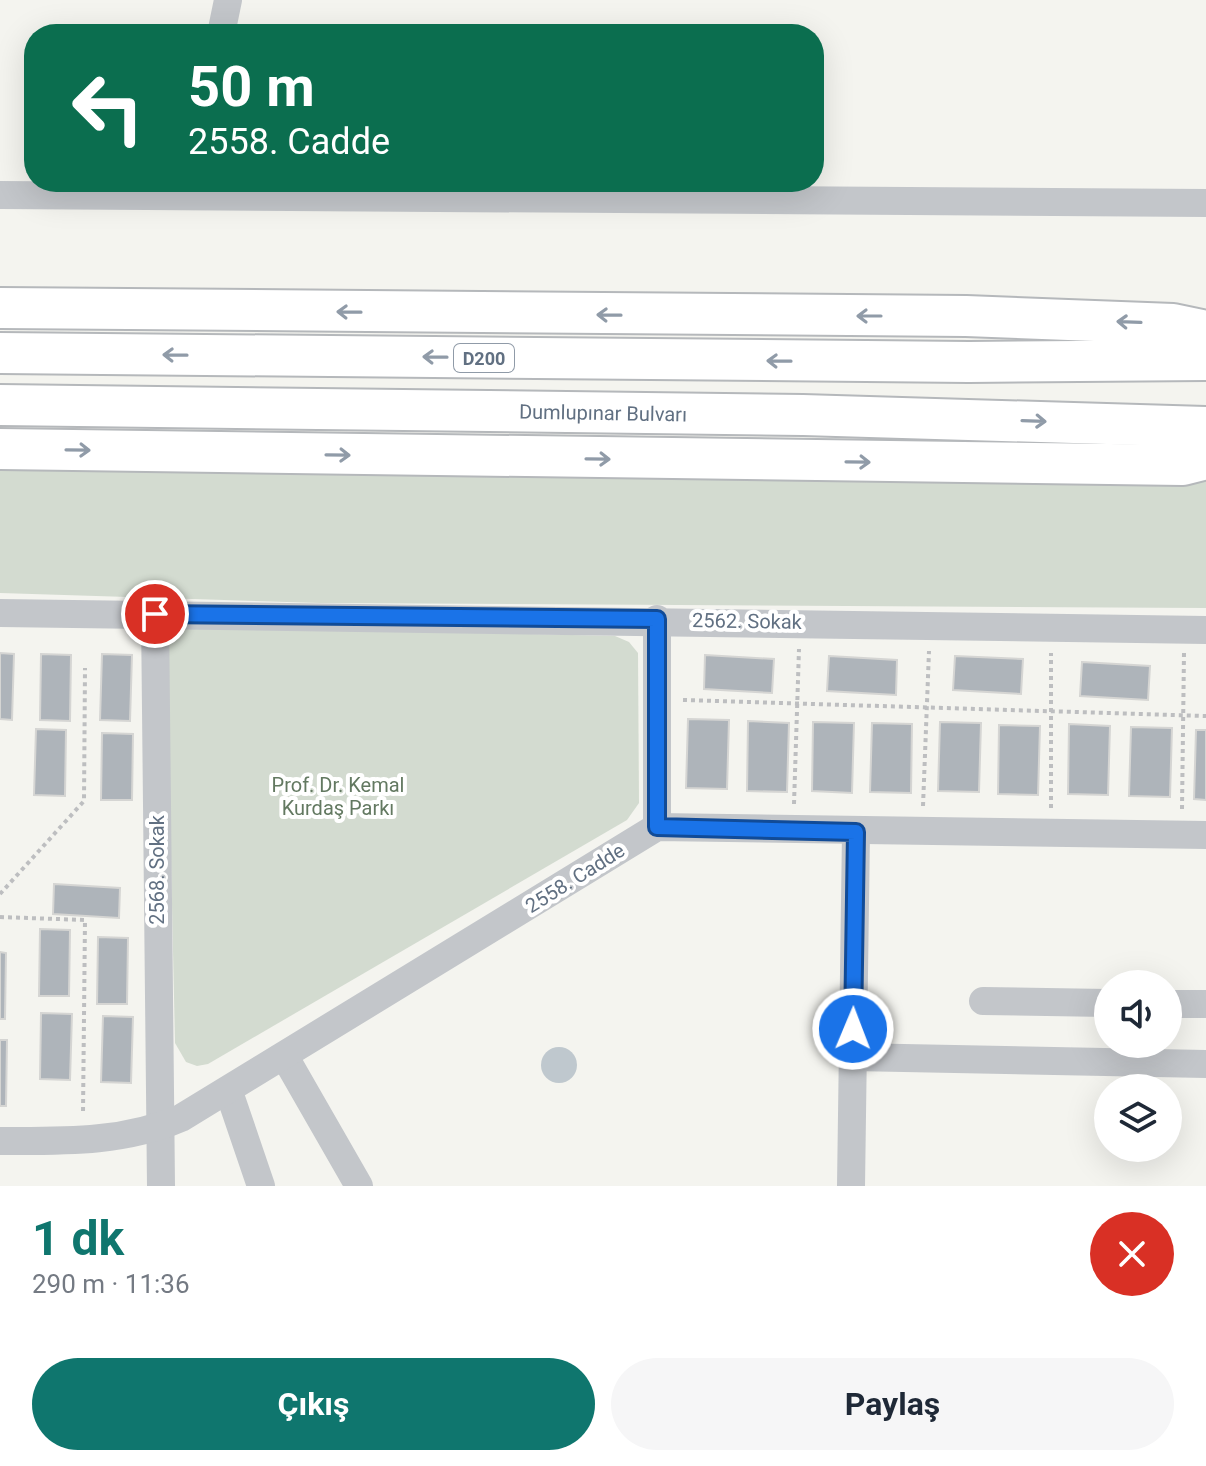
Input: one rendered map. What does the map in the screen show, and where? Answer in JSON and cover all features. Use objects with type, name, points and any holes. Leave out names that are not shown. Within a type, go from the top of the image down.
[{"type":"highway","points":[[0,308],[966,316],[1173,324],[1206,331]]},
{"type":"highway","name":"D200","points":[[0,353],[969,362],[1206,360]]},
{"type":"highway","name":"Dumlupınar Bulvarı","points":[[0,405],[957,418],[1206,427]]},
{"type":"highway","points":[[0,449],[1153,465],[1183,465],[1206,459]]},
{"type":"street","points":[[223,24],[228,0]]},
{"type":"street","points":[[0,195],[112,192]]},
{"type":"street","points":[[343,192],[1206,203]]},
{"type":"street","name":"2562. Sokak","points":[[0,613],[657,619],[1195,630]]},
{"type":"street","name":"2568. Sokak","points":[[155,614],[161,1186]]},
{"type":"street","points":[[657,619],[657,827],[922,834],[1194,835]]},
{"type":"street","name":"2558. Cadde","points":[[0,1141],[83,1141],[159,1127],[229,1092],[657,827]]},
{"type":"street","points":[[851,1186],[856,832]]},
{"type":"street","points":[[983,1001],[1094,1003]]},
{"type":"street","points":[[1182,1004],[1206,1004]]},
{"type":"street","points":[[285,1057],[359,1186]]},
{"type":"street","points":[[853,1057],[1206,1064]]},
{"type":"street","points":[[229,1092],[261,1186]]},
{"type":"path","points":[[793,831],[800,622]]},
{"type":"path","points":[[922,834],[929,625]]},
{"type":"path","points":[[1051,834],[1052,627]]},
{"type":"path","points":[[1194,835],[1183,715],[1195,630]]},
{"type":"path","points":[[0,894],[84,801],[85,668]]},
{"type":"path","points":[[657,700],[1206,716]]},
{"type":"path","points":[[0,917],[85,920],[83,1141]]},
{"type":"green space","points":[[0,467],[604,478],[1206,479],[1206,608],[320,603],[0,593]]},
{"type":"green space","name":"Prof. Dr. Kemal Kurdaş Parkı","points":[[166,626],[615,636],[629,642],[638,653],[639,803],[627,820],[208,1064],[197,1066],[186,1062],[175,1043]]},
{"type":"shaded area","points":[[559,1047],[571,1053],[577,1065],[571,1077],[559,1083],[547,1077],[541,1065],[547,1053]]},
{"type":"building","points":[[0,653],[14,654],[12,720],[0,719]]},
{"type":"building","points":[[41,654],[71,655],[70,721],[40,720]]},
{"type":"building","points":[[102,654],[132,655],[130,721],[100,720]]},
{"type":"building","points":[[705,655],[774,659],[772,693],[704,689]]},
{"type":"building","points":[[829,656],[897,660],[896,695],[827,691]]},
{"type":"building","points":[[955,656],[1023,659],[1021,694],[953,690]]},
{"type":"building","points":[[1082,662],[1150,666],[1148,700],[1080,696]]},
{"type":"building","points":[[688,719],[729,720],[727,789],[686,788]]},
{"type":"building","points":[[748,721],[789,723],[787,792],[747,791]]},
{"type":"building","points":[[813,722],[854,723],[852,793],[812,791]]},
{"type":"building","points":[[940,722],[981,723],[979,792],[938,791]]},
{"type":"building","points":[[872,723],[912,724],[911,793],[870,792]]},
{"type":"building","points":[[1069,724],[1110,726],[1108,795],[1068,794]]},
{"type":"building","points":[[999,725],[1040,726],[1038,795],[998,794]]},
{"type":"building","points":[[1131,727],[1172,728],[1170,797],[1129,796]]},
{"type":"building","points":[[36,729],[66,730],[65,796],[34,795]]},
{"type":"building","points":[[1196,730],[1206,730],[1206,800],[1194,799]]},
{"type":"building","points":[[102,733],[133,734],[132,800],[101,800]]},
{"type":"building","points":[[54,884],[120,888],[119,918],[53,914]]},
{"type":"building","points":[[40,929],[70,930],[69,996],[39,996]]},
{"type":"building","points":[[98,937],[128,938],[127,1004],[97,1004]]},
{"type":"building","points":[[0,952],[6,953],[5,1019],[0,1019]]},
{"type":"building","points":[[41,1013],[72,1014],[70,1080],[40,1079]]},
{"type":"building","points":[[103,1016],[133,1017],[131,1083],[101,1082]]},
{"type":"building","points":[[0,1040],[7,1040],[6,1106],[0,1106]]},
{"type":"route","points":[[155,614],[657,619],[657,827],[856,832],[853,1029]]}]
